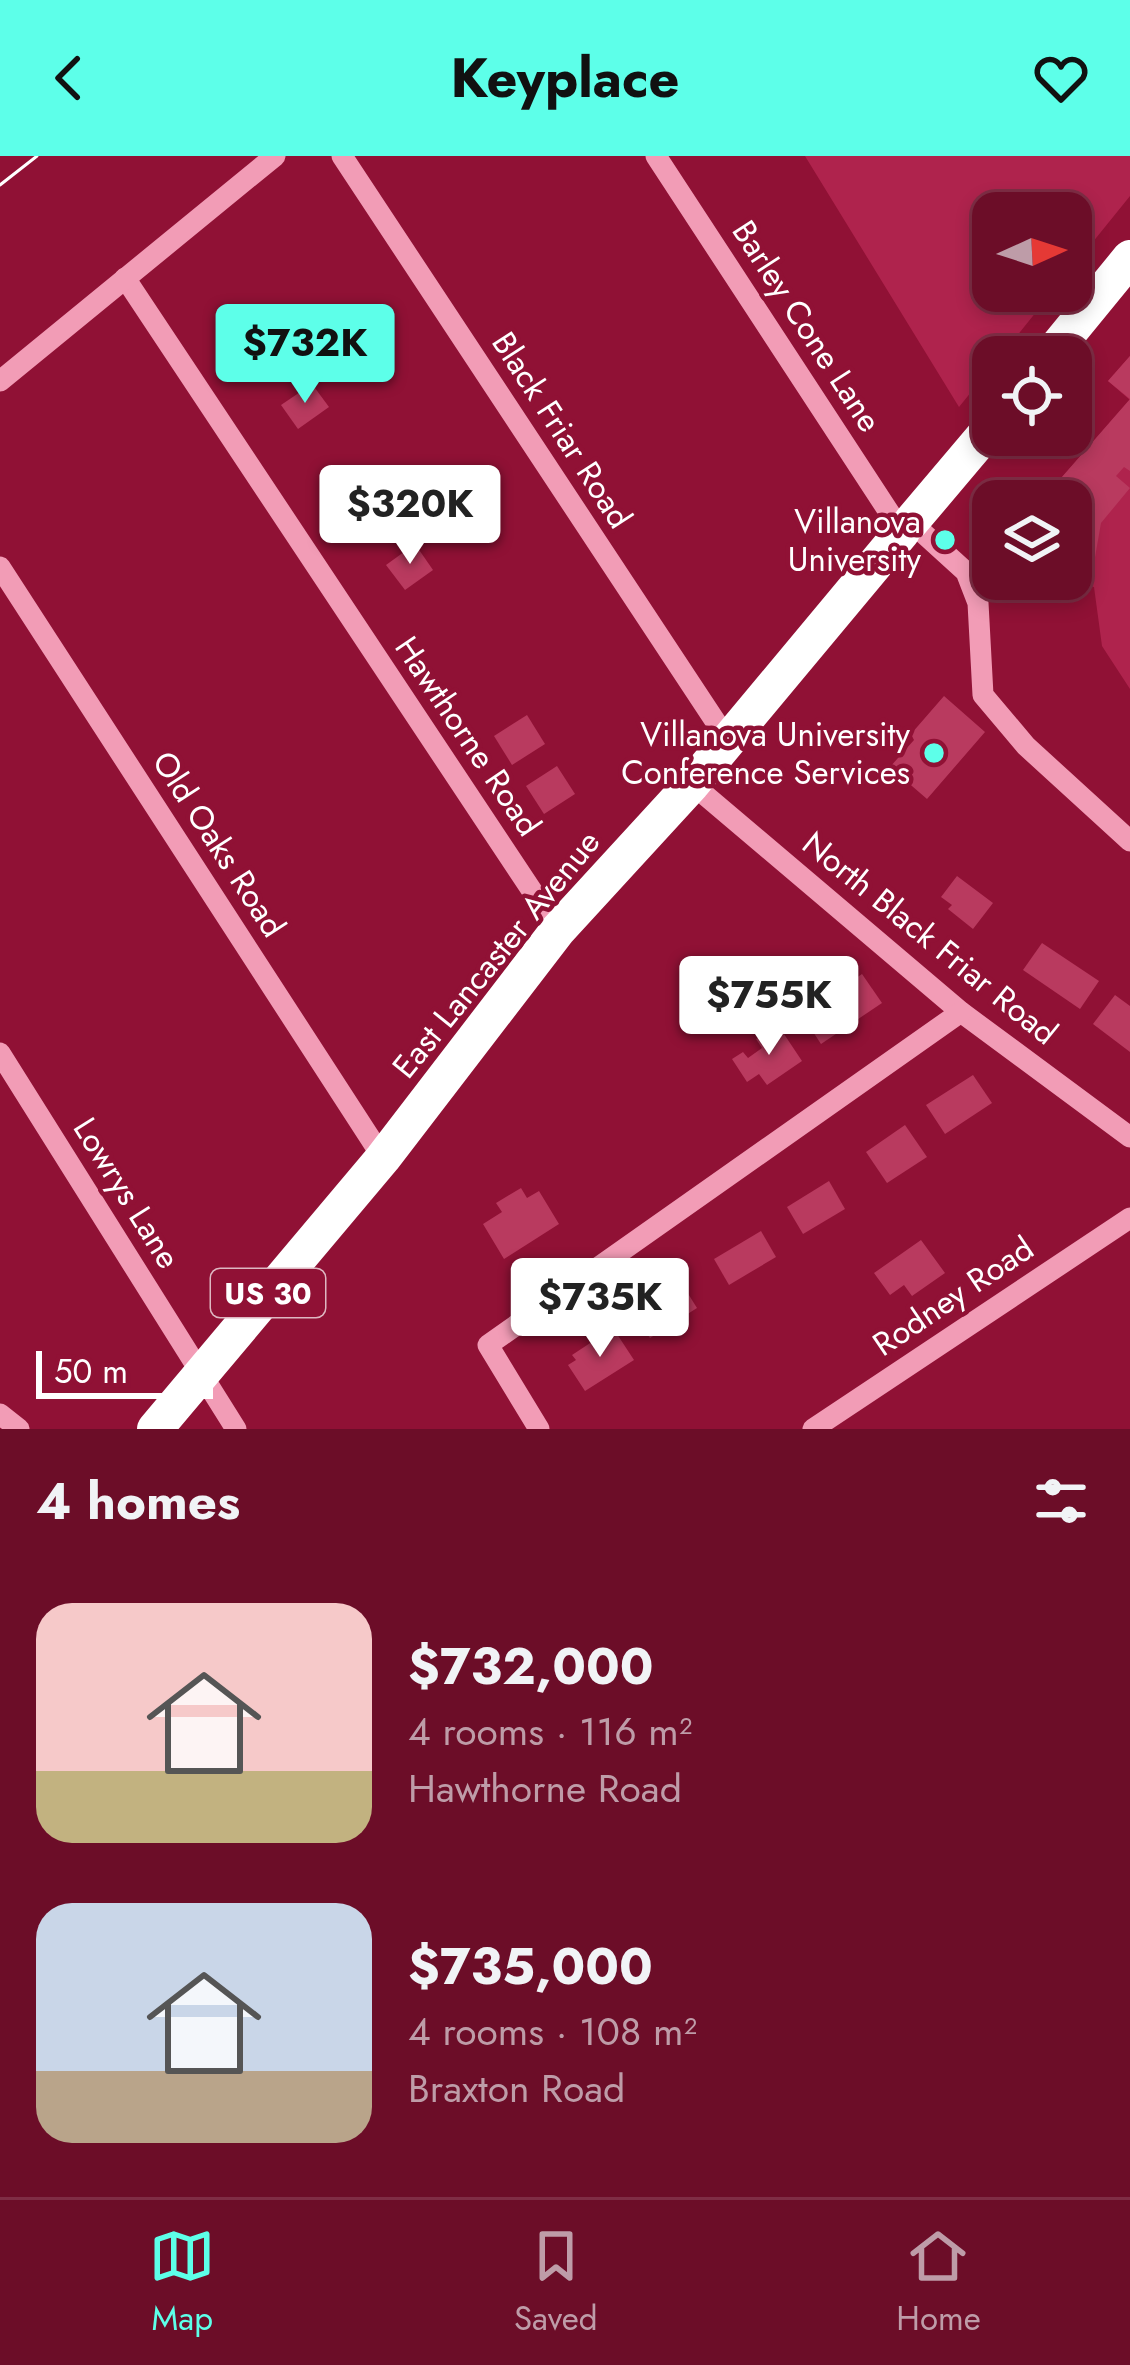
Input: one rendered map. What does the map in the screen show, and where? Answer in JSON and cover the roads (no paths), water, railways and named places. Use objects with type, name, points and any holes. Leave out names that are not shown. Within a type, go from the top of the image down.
[{"type":"highway","points":[[1066,336],[1130,258]]},
{"type":"highway","name":"East Lancaster Avenue","points":[[155,1429],[383,1158],[558,930],[692,784],[972,450]]},
{"type":"street","points":[[0,381],[275,156]]},
{"type":"street","name":"Black Friar Road","points":[[342,156],[727,740]]},
{"type":"street","name":"Barley Cone Lane","points":[[656,156],[906,527],[966,572],[978,602],[983,695],[1026,746],[1130,841]]},
{"type":"street","name":"Hawthorne Road","points":[[124,278],[558,930]]},
{"type":"street","name":"Old Oaks Road","points":[[0,566],[383,1158]]},
{"type":"street","name":"North Black Friar Road","points":[[692,784],[961,1012],[1130,1135]]},
{"type":"street","points":[[539,1429],[488,1345],[961,1012]]},
{"type":"street","name":"Lowrys Lane","points":[[0,1053],[236,1429]]},
{"type":"street","name":"Rodney Road","points":[[813,1429],[1130,1218]]},
{"type":"street","points":[[0,1414],[19,1429]]},
{"type":"tram line","points":[[0,185],[37,156]]},
{"type":"place","name":"Villanova University","points":[[945,540]]},
{"type":"place","name":"Villanova University Conference Services","points":[[934,753]]}]
